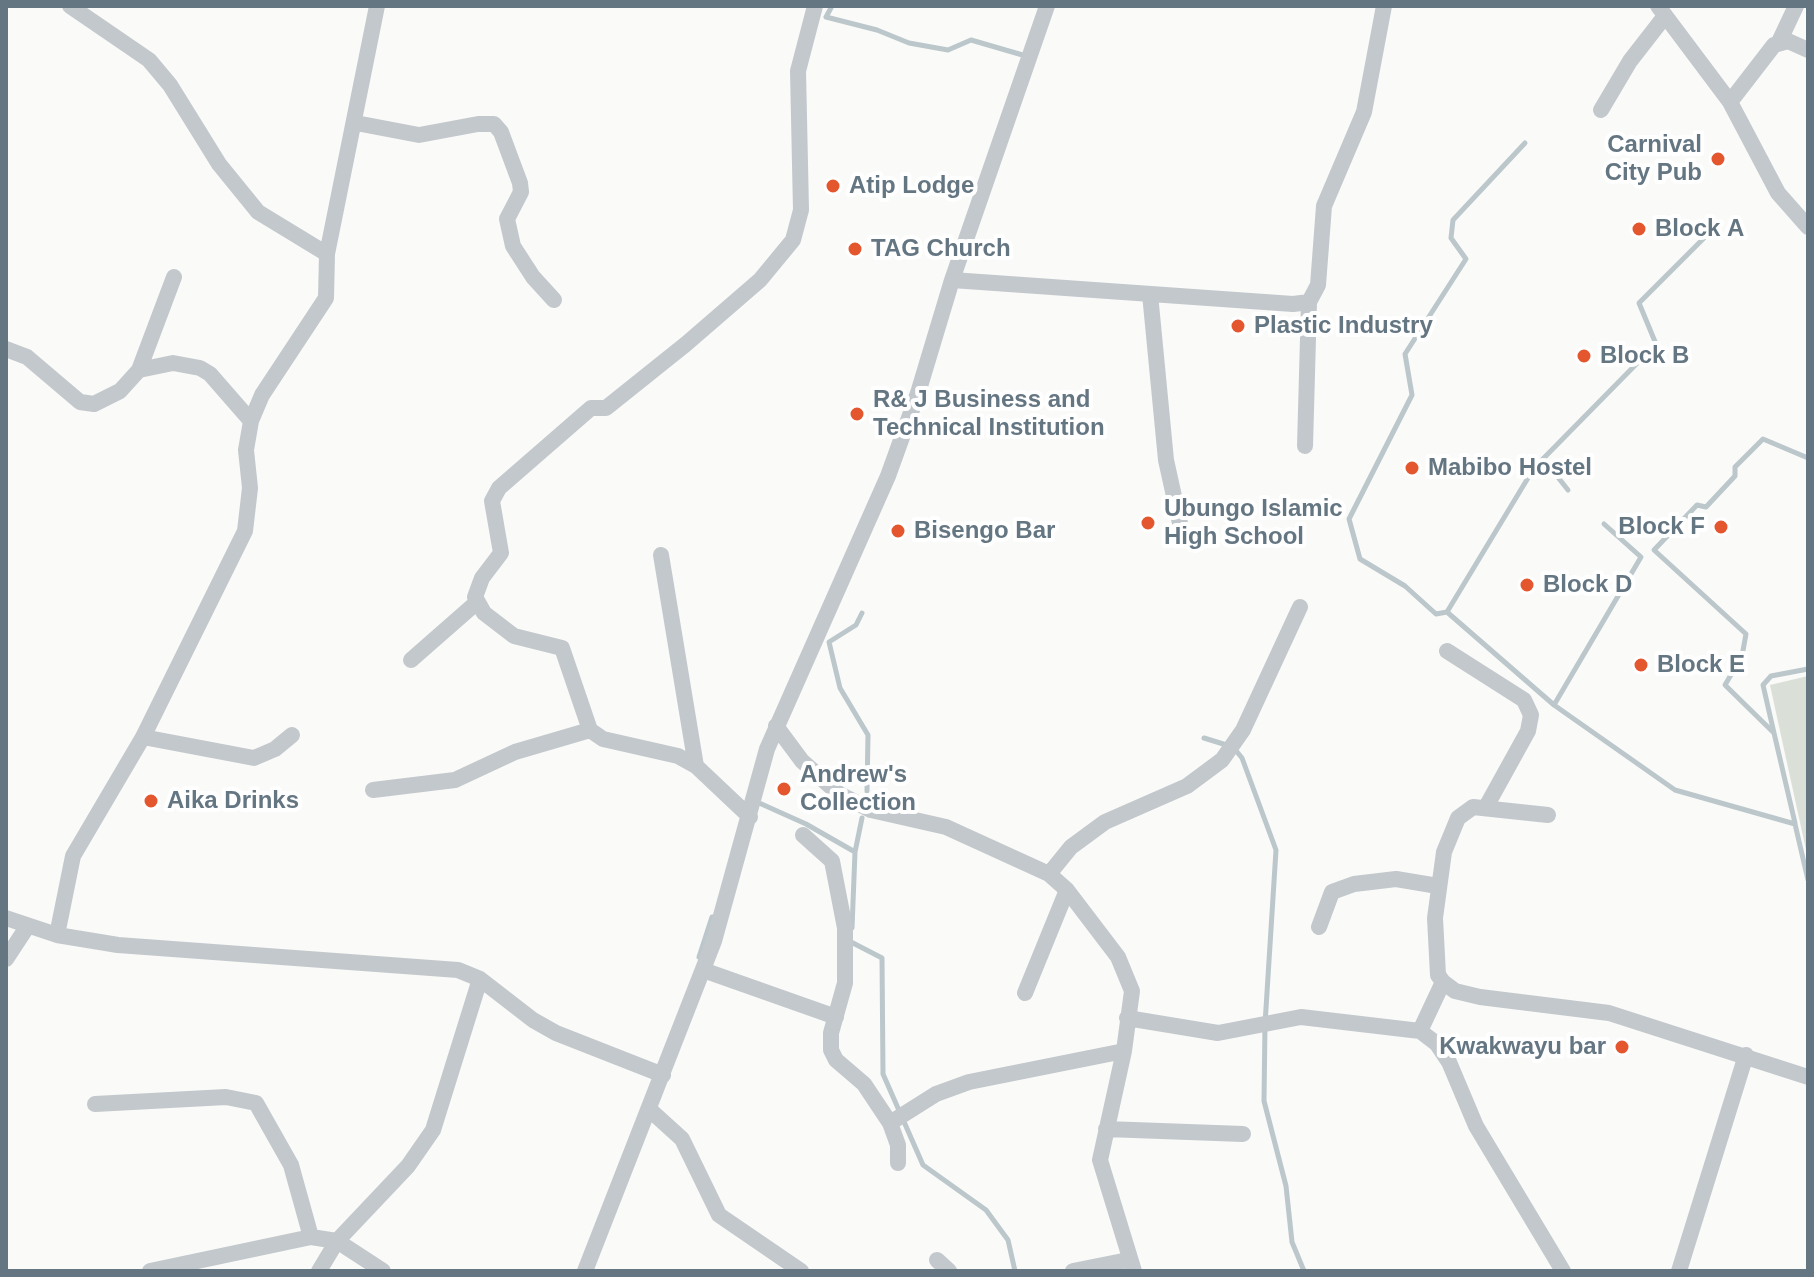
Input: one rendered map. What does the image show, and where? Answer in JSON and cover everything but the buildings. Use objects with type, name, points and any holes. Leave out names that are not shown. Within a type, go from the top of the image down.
[{"type":"street","points":[[70,6],[149,60],[170,85],[219,164],[258,212],[327,254]]},
{"type":"street","points":[[57,935],[73,856],[143,737],[245,531],[250,488],[246,450],[251,421],[262,395],[326,298],[327,254],[356,123],[377,6]]},
{"type":"street","points":[[411,660],[476,603],[482,578],[501,553],[492,501],[499,488],[591,408],[606,408],[686,344],[760,280],[793,240],[801,210],[798,71],[815,6]]},
{"type":"street","points":[[585,1271],[703,970],[776,726],[888,476],[1047,6]]},
{"type":"street","points":[[1305,446],[1309,302],[1318,285],[1324,206],[1364,112],[1384,6]]},
{"type":"street","points":[[1730,102],[1779,42],[1796,6]]},
{"type":"street","points":[[1601,110],[1661,11],[1730,102],[1778,193],[1808,227]]},
{"type":"street","points":[[1779,42],[1788,41],[1808,50]]},
{"type":"street","points":[[356,123],[419,135],[494,124],[501,132],[520,183],[521,192],[507,219],[513,246],[533,277],[554,300]]},
{"type":"street","points":[[6,349],[27,357],[80,402],[104,402],[139,370],[174,277]]},
{"type":"street","points":[[952,280],[1293,304],[1309,302]]},
{"type":"street","points":[[1150,294],[1166,460],[1181,528]]},
{"type":"street","points":[[139,370],[173,363],[200,368],[210,374],[251,421]]},
{"type":"street","points":[[661,555],[696,766]]},
{"type":"street","points":[[476,603],[514,636],[562,648],[590,730],[603,739],[678,756],[696,766],[750,817]]},
{"type":"street","points":[[1049,874],[1071,847],[1105,822],[1187,786],[1222,760],[1243,730],[1300,607]]},
{"type":"street","points":[[1447,651],[1524,700],[1531,715],[1528,731],[1486,807]]},
{"type":"street","points":[[776,726],[789,747],[839,794],[871,810],[946,827],[1049,874],[1067,890],[1127,974],[1132,991],[1124,1051],[1100,1160],[1131,1266],[1073,1271]]},
{"type":"street","points":[[373,790],[455,780],[515,752],[590,730]]},
{"type":"street","points":[[143,737],[254,758],[275,749],[292,735]]},
{"type":"street","points":[[1548,815],[1473,807],[1458,818],[1444,852],[1438,886],[1435,947],[1438,975],[1443,982],[1455,991],[1480,997],[1609,1013],[1808,1077]]},
{"type":"street","points":[[803,835],[832,861],[845,928],[845,983],[830,1043],[836,1060],[864,1084],[890,1123],[898,1145],[898,1163]]},
{"type":"street","points":[[1319,927],[1332,892],[1354,884],[1396,879],[1438,886]]},
{"type":"street","points":[[1025,993],[1067,890]]},
{"type":"street","points":[[6,918],[57,935],[118,945],[443,967],[480,979],[533,1020],[556,1033],[663,1075]]},
{"type":"street","points":[[6,959],[27,927]]},
{"type":"street","points":[[703,970],[836,1017]]},
{"type":"street","points":[[319,1271],[337,1241],[408,1166],[429,1137],[446,1094],[480,979]]},
{"type":"street","points":[[1420,1031],[1443,982]]},
{"type":"street","points":[[1127,1018],[1218,1033],[1301,1017],[1420,1031],[1437,1044],[1449,1062],[1476,1126],[1563,1271]]},
{"type":"street","points":[[890,1123],[936,1094],[969,1082],[1124,1051]]},
{"type":"street","points":[[1679,1271],[1746,1055]]},
{"type":"street","points":[[95,1104],[226,1097],[256,1103],[291,1165],[311,1237]]},
{"type":"street","points":[[650,1110],[682,1139],[719,1215],[801,1271]]},
{"type":"street","points":[[1106,1129],[1243,1134]]},
{"type":"street","points":[[150,1271],[311,1237],[337,1241],[383,1271]]},
{"type":"shaded area","points":[[1808,676],[1808,859],[1770,685]]},
{"type":"waterway","points":[[832,6],[826,17],[877,30],[909,43],[948,50],[971,40],[1026,56]]},
{"type":"waterway","points":[[1525,143],[1453,220],[1451,238],[1466,259],[1405,354],[1412,395],[1349,519],[1360,559],[1405,586],[1436,614],[1447,612],[1554,705],[1675,790],[1795,824],[1808,880]]},
{"type":"waterway","points":[[1447,612],[1534,468],[1656,344],[1639,303],[1713,229]]},
{"type":"waterway","points":[[1795,823],[1774,733],[1725,685],[1742,656],[1746,634],[1654,550],[1697,505],[1706,507],[1735,476],[1735,467],[1763,439],[1808,458]]},
{"type":"waterway","points":[[1535,468],[1545,465],[1568,490]]},
{"type":"waterway","points":[[1554,705],[1641,557],[1604,524]]},
{"type":"waterway","points":[[862,613],[856,625],[829,642],[840,688],[868,735],[867,791]]},
{"type":"waterway","points":[[1774,733],[1763,685],[1771,676],[1808,669]]},
{"type":"waterway","points":[[1204,738],[1233,747],[1242,758],[1276,850],[1265,1024],[1264,1101],[1286,1186],[1292,1242],[1304,1271]]},
{"type":"waterway","points":[[757,802],[806,824],[855,852],[852,928]]},
{"type":"waterway","points":[[855,852],[862,818]]},
{"type":"waterway","points":[[699,957],[712,917]]},
{"type":"waterway","points":[[851,942],[882,958],[883,1074],[923,1165],[986,1210],[1008,1240],[1015,1271]]},
{"type":"place","name":"Carnival City Pub","points":[[1718,159]]},
{"type":"place","name":"Atip Lodge","points":[[833,186]]},
{"type":"place","name":"Block A","points":[[1639,229]]},
{"type":"place","name":"TAG Church","points":[[855,249]]},
{"type":"place","name":"Plastic Industry","points":[[1238,326]]},
{"type":"place","name":"Block B","points":[[1584,356]]},
{"type":"place","name":"R& J Business and Technical Institution","points":[[857,414]]},
{"type":"place","name":"Mabibo Hostel","points":[[1412,468]]},
{"type":"place","name":"Ubungo Islamic High School","points":[[1148,523]]},
{"type":"place","name":"Block F","points":[[1721,527]]},
{"type":"place","name":"Bisengo Bar","points":[[898,531]]},
{"type":"place","name":"Block D","points":[[1527,585]]},
{"type":"place","name":"Block E","points":[[1641,665]]},
{"type":"place","name":"Andrew's Collection","points":[[784,789]]},
{"type":"place","name":"Aika Drinks","points":[[151,801]]},
{"type":"place","name":"Kwakwayu bar","points":[[1622,1047]]}]
